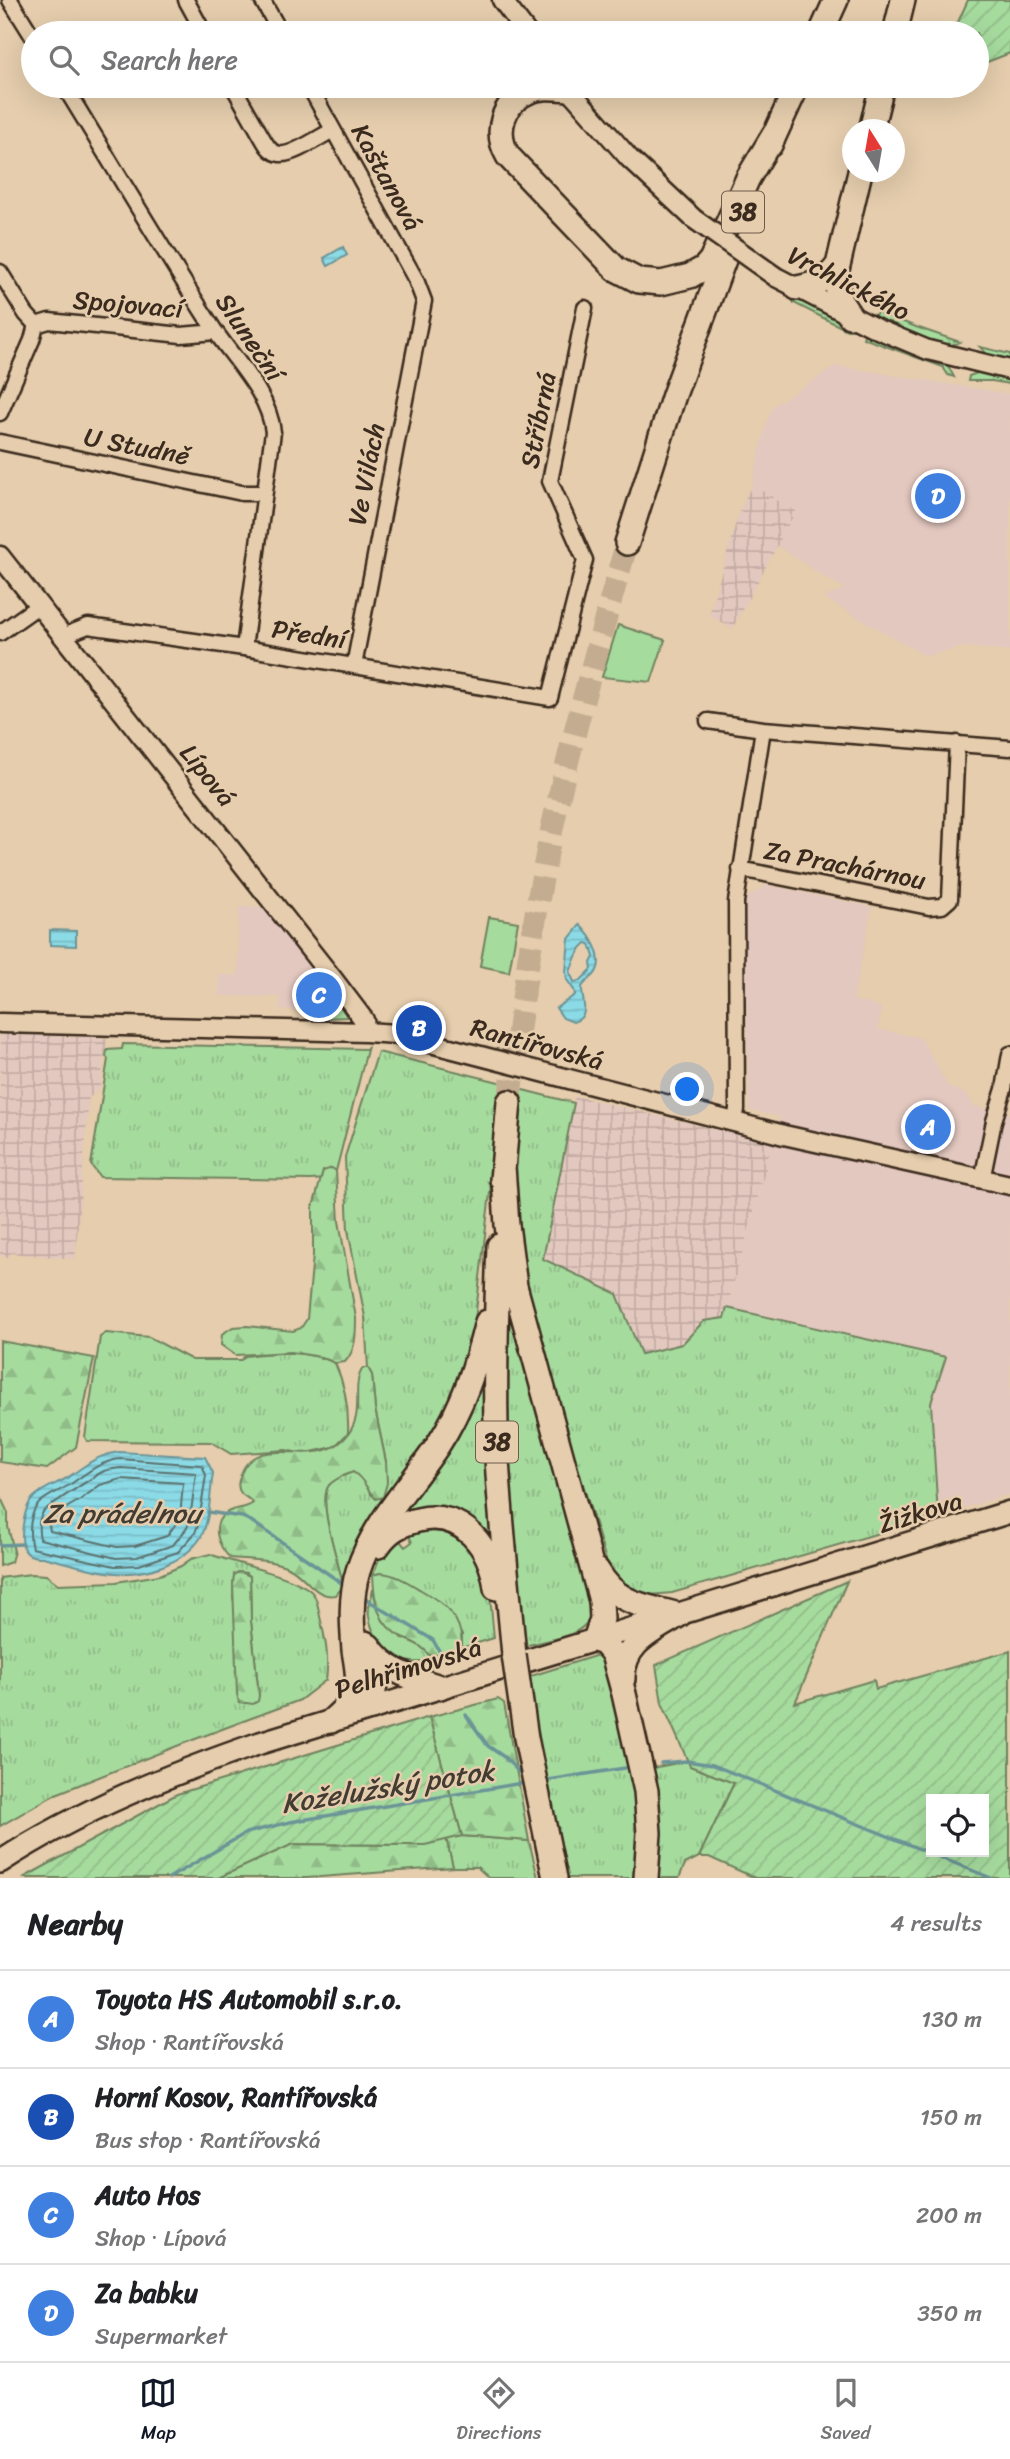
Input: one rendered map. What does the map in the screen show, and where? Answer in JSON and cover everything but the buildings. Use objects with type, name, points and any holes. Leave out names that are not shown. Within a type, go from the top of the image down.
[{"type":"main road","points":[[826,21],[836,0]]},
{"type":"main road","points":[[897,21],[902,0]]},
{"type":"main road","points":[[510,98],[501,127],[501,140],[508,156],[616,269],[626,276],[652,283],[670,282],[690,276],[704,268],[711,260],[748,178],[775,133]]},
{"type":"main road","points":[[505,112],[518,98]]},
{"type":"main road","name":"38","points":[[626,543],[699,324],[791,98]]},
{"type":"main road","points":[[874,119],[879,98]]},
{"type":"main road","points":[[850,316],[837,292],[835,278],[858,182]]},
{"type":"main road","points":[[797,288],[827,278],[838,265]]},
{"type":"main road","name":"38","points":[[509,1102],[497,1281],[497,1443],[504,1603],[526,1738],[553,1868]]},
{"type":"main road","points":[[503,1166],[507,1225],[516,1286],[602,1610],[595,1640],[604,1643],[613,1654],[640,1762],[648,1806],[646,1878]]},
{"type":"main road","points":[[372,1708],[357,1685],[357,1601],[368,1547],[439,1444],[457,1412],[471,1380],[497,1281]]},
{"type":"main road","name":"Žižkova","points":[[847,1564],[1010,1512]]},
{"type":"main road","points":[[362,1574],[386,1536],[398,1526],[424,1518],[451,1521],[467,1529],[486,1553],[504,1603]]},
{"type":"main road","points":[[590,1558],[603,1581],[617,1595],[636,1604],[679,1615]]},
{"type":"main road","name":"Pelhřimovská","points":[[0,1862],[70,1822],[152,1784],[224,1755],[847,1564]]},
{"type":"main road","points":[[357,1601],[375,1683],[372,1708]]},
{"type":"main road","points":[[624,1694],[623,1669],[629,1652],[643,1637],[679,1615]]},
{"type":"main road","points":[[364,1640],[378,1659],[389,1668],[440,1687]]},
{"type":"main road","points":[[331,1721],[348,1704],[357,1685]]},
{"type":"street","points":[[10,0],[23,21]]},
{"type":"street","points":[[186,0],[197,21]]},
{"type":"street","points":[[262,0],[274,21]]},
{"type":"street","points":[[502,0],[518,21]]},
{"type":"street","name":"Sluneční","points":[[71,98],[271,417],[273,432],[244,649]]},
{"type":"street","points":[[240,98],[267,147],[276,153],[289,153],[333,130]]},
{"type":"street","name":"Kaštanová","points":[[316,98],[422,292]]},
{"type":"street","name":"Vrchlického","points":[[577,98],[629,158],[694,219],[776,277],[850,316],[928,350],[1010,370]]},
{"type":"street","points":[[0,272],[36,325],[0,414]]},
{"type":"street","name":"Ve Vilách","points":[[354,666],[424,309],[422,292]]},
{"type":"street","name":"Stříbrná","points":[[550,698],[585,560],[550,481],[585,308]]},
{"type":"street","name":"Spojovací","points":[[36,325],[49,321],[181,335],[216,332]]},
{"type":"street","name":"U Studně","points":[[0,442],[242,493],[264,493]]},
{"type":"street","name":"Lípová","points":[[0,556],[333,979],[364,1020],[366,1032]]},
{"type":"street","points":[[0,633],[38,606]]},
{"type":"street","name":"Přední","points":[[62,636],[88,626],[550,698]]},
{"type":"street","points":[[708,721],[763,729],[1010,748]]},
{"type":"street","name":"Za Prachárnou","points":[[735,1123],[736,902],[763,729]]},
{"type":"street","name":"Za Prachárnou","points":[[740,869],[929,908],[942,906],[950,899],[957,743]]},
{"type":"street","name":"Rantířovská","points":[[0,1023],[366,1032],[422,1040],[735,1123],[1010,1185]]},
{"type":"street","points":[[982,1180],[1010,1054]]},
{"type":"shaded area","points":[[836,366],[1010,394],[1010,651],[965,647],[925,656],[824,598],[845,588],[777,546],[796,511],[752,485],[766,424],[773,406]]},
{"type":"shaded area","points":[[752,485],[796,511],[732,629],[709,615],[740,509]]},
{"type":"shaded area","points":[[767,885],[872,907],[853,1000],[881,1007],[878,1029],[921,1038],[948,1086],[967,1095],[974,1106],[1010,1114],[1010,1494],[938,1516],[931,1403],[940,1379],[727,1308],[780,1117],[749,1110],[744,900]]},
{"type":"shaded area","points":[[239,907],[266,907],[309,960],[317,973],[314,977],[329,994],[330,1005],[323,1011],[280,1010],[280,997],[219,996],[219,975],[238,975]]},
{"type":"shaded area","points":[[0,1034],[107,1038],[100,1088],[89,1098],[75,1259],[11,1253],[8,1257],[0,1256]]},
{"type":"shaded area","points":[[575,1096],[773,1143],[724,1318],[704,1321],[682,1344],[641,1354],[617,1294],[543,1259]]},
{"type":"green space","points":[[968,0],[1010,0],[1010,53],[989,61],[989,21],[958,21]]},
{"type":"green space","points":[[788,292],[853,325],[851,330],[794,303]]},
{"type":"green space","points":[[878,312],[960,342],[949,346],[901,330],[872,317]]},
{"type":"green space","points":[[866,331],[941,362],[948,366],[954,377],[948,375],[943,367],[863,338]]},
{"type":"green space","points":[[980,347],[1010,354],[1010,361],[990,357]]},
{"type":"green space","points":[[980,372],[1010,380],[1010,384],[968,381],[969,376]]},
{"type":"green space","points":[[618,625],[665,640],[651,682],[602,677]]},
{"type":"green space","points":[[489,917],[518,922],[509,972],[480,966]]},
{"type":"green space","points":[[339,1004],[347,1017],[325,1018]]},
{"type":"green space","points":[[123,1044],[366,1049],[368,1046],[336,1171],[328,1179],[309,1180],[100,1177],[91,1165],[108,1059],[107,1050],[122,1049]]},
{"type":"green space","points":[[378,1052],[503,1083],[472,1345],[457,1389],[360,1544],[343,1586],[327,1519],[326,1493],[331,1483],[353,1472],[361,1477],[371,1494],[386,1462],[375,1409],[372,1375],[368,1368],[365,1317],[348,1230],[345,1157]]},
{"type":"green space","points":[[519,1089],[574,1103],[543,1259],[617,1294],[641,1354],[682,1344],[704,1321],[724,1318],[727,1308],[946,1357],[931,1403],[938,1516],[672,1593],[649,1595],[622,1586],[606,1560],[533,1320],[518,1257],[512,1172]]},
{"type":"green space","points":[[332,1168],[336,1171],[339,1221],[356,1318],[351,1352],[345,1362],[335,1363],[321,1357],[290,1352],[235,1355],[221,1345],[222,1334],[233,1327],[293,1331],[301,1328],[307,1319],[313,1255],[313,1207],[323,1171]]},
{"type":"green space","points":[[505,1295],[514,1310],[595,1604],[586,1624],[578,1631],[524,1646],[506,1448]]},
{"type":"green space","points":[[106,1333],[149,1337],[192,1360],[241,1360],[245,1356],[291,1353],[335,1363],[346,1397],[348,1433],[334,1447],[302,1454],[286,1450],[231,1454],[211,1442],[87,1441],[85,1437],[100,1337]]},
{"type":"green space","points":[[0,1341],[94,1358],[76,1447],[47,1469],[0,1462]]},
{"type":"green space","points":[[486,1364],[493,1539],[489,1539],[470,1519],[450,1510],[400,1510]]},
{"type":"green space","points":[[363,1368],[368,1368],[372,1375],[387,1483],[383,1497],[376,1499],[353,1472],[329,1485],[325,1505],[343,1586],[336,1595],[322,1594],[296,1572],[283,1565],[230,1558],[219,1542],[217,1530],[226,1513],[253,1503],[238,1487],[245,1465],[262,1454],[319,1451],[341,1442],[355,1420],[359,1376]]},
{"type":"green space","points":[[0,1496],[8,1513],[8,1527],[14,1551],[11,1562],[0,1566]]},
{"type":"green space","points":[[437,1525],[470,1541],[490,1596],[494,1638],[458,1649],[462,1644],[462,1634],[380,1573],[373,1575],[381,1554],[396,1536],[405,1547],[412,1542],[406,1530]]},
{"type":"green space","points":[[210,1554],[282,1576],[308,1588],[316,1601],[324,1636],[326,1680],[300,1700],[56,1794],[0,1826],[0,1578],[31,1574],[46,1575],[58,1584],[116,1582],[160,1575],[191,1559]],"holes":[[[238,1572],[250,1576],[251,1621],[259,1696],[233,1598],[234,1575]]]},
{"type":"green space","points":[[241,1572],[250,1576],[251,1621],[259,1696],[258,1701],[253,1704],[239,1702],[237,1694],[233,1584],[234,1574]]},
{"type":"green space","points":[[380,1573],[402,1579],[444,1605],[455,1618],[461,1634],[462,1644],[459,1648],[447,1654],[429,1655],[420,1646],[387,1626],[378,1611],[374,1594],[373,1575]]},
{"type":"green space","points":[[847,1581],[795,1703],[874,1680],[876,1689],[1010,1651],[1010,1878],[755,1878],[709,1857],[699,1857],[734,1783],[690,1766],[662,1703],[656,1665]]},
{"type":"green space","points":[[373,1589],[379,1610],[389,1628],[420,1646],[429,1655],[439,1656],[416,1662],[394,1656],[385,1648],[372,1628],[369,1616]]},
{"type":"green space","points":[[605,1655],[639,1805],[637,1878],[564,1878],[540,1752],[528,1677]]},
{"type":"green space","points":[[498,1699],[504,1703],[529,1841],[462,1836],[429,1717]]},
{"type":"green space","points":[[429,1717],[462,1836],[425,1845],[293,1844],[218,1878],[23,1878],[177,1794]]},
{"type":"green space","points":[[688,1761],[690,1766],[734,1783],[699,1857],[685,1864],[679,1878],[656,1878],[660,1844],[652,1768]]},
{"type":"green space","points":[[462,1836],[529,1841],[538,1878],[489,1878],[477,1867],[453,1867],[446,1838]]},
{"type":"green space","points":[[446,1838],[453,1867],[307,1878],[218,1878],[293,1844],[425,1845]]},
{"type":"water","points":[[343,247],[347,255],[328,266],[324,258]]},
{"type":"water","points":[[580,925],[593,942],[599,962],[594,975],[582,987],[584,1012],[573,1022],[563,1018],[556,1008],[575,995],[566,972],[569,939]],"holes":[[[590,944],[594,957],[592,969],[580,981],[574,982],[570,972],[574,960],[583,946]]]},
{"type":"water","points":[[50,930],[76,931],[76,946],[50,945]]},
{"type":"water","name":"Za prádelnou","points":[[119,1452],[205,1457],[213,1473],[209,1506],[204,1530],[194,1546],[164,1566],[128,1573],[98,1571],[27,1553],[22,1541],[23,1525],[27,1508],[34,1497],[97,1459]]},
{"type":"waterway","points":[[208,1512],[251,1521],[346,1586]]},
{"type":"waterway","points":[[0,1545],[23,1544]]},
{"type":"waterway","points":[[361,1596],[433,1640],[442,1656]]},
{"type":"waterway","points":[[466,1715],[488,1746],[504,1757],[524,1777]]},
{"type":"waterway","name":"Koželužský potok","points":[[661,1763],[686,1761],[713,1765],[991,1878]]},
{"type":"waterway","name":"Koželužský potok","points":[[542,1781],[625,1768]]},
{"type":"waterway","name":"Koželužský potok","points":[[169,1878],[246,1833],[290,1822],[528,1782]]},
{"type":"tunnel","points":[[509,1102],[532,936],[550,838],[576,727],[627,543]]},
{"type":"place","name":"Za babku","points":[[938,496]]},
{"type":"place","name":"Auto Hos","points":[[319,995]]},
{"type":"place","name":"Horní Kosov, Rantířovská","points":[[419,1028]]},
{"type":"place","name":"Toyota HS Automobil s.r.o.","points":[[928,1127]]}]
